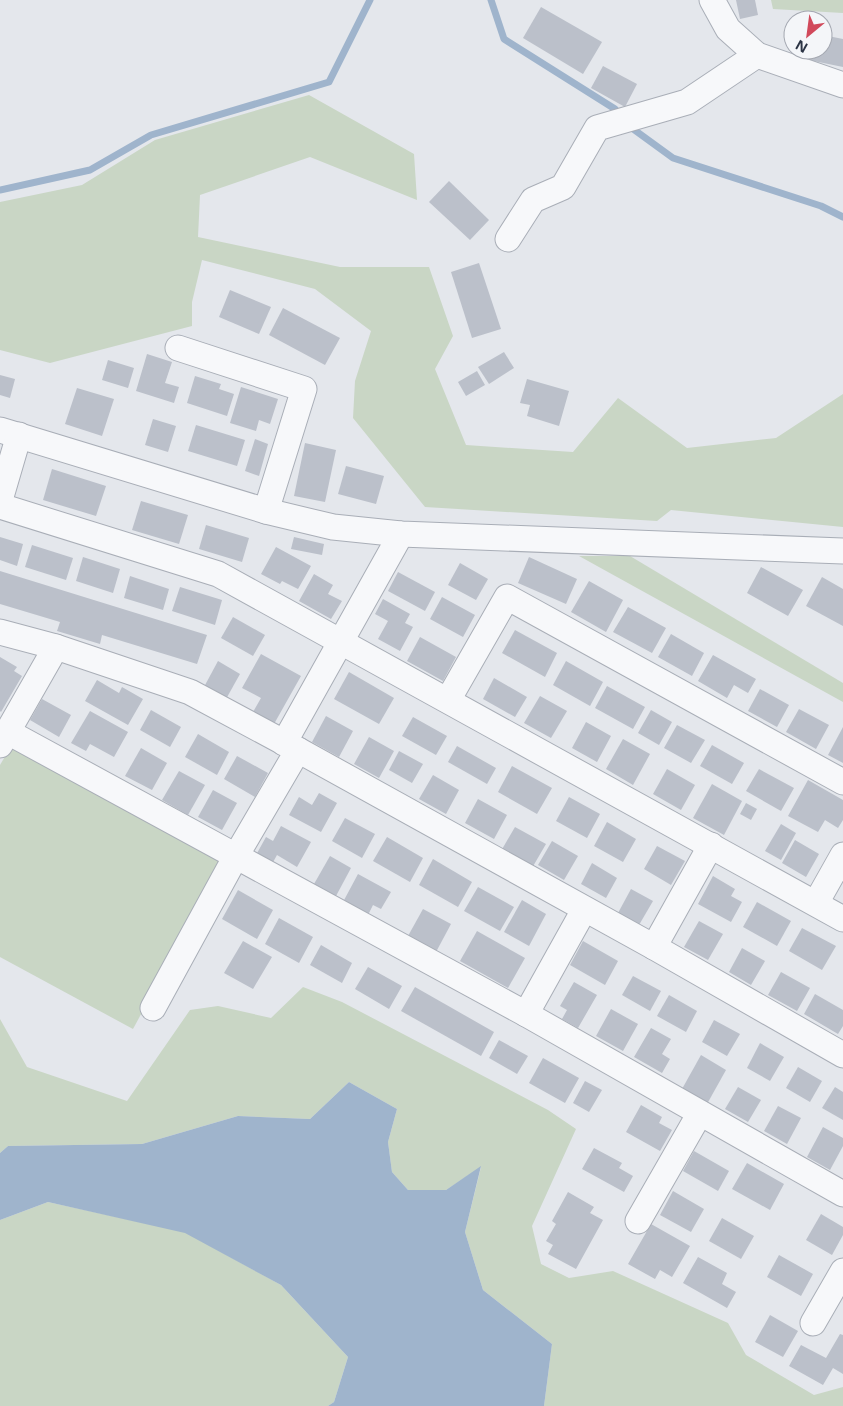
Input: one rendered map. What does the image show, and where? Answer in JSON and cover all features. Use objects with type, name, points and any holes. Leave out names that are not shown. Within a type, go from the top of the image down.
[{"type":"street","points":[[712,0],[728,29],[757,55],[843,85]]},
{"type":"street","points":[[508,239],[533,200],[563,188],[597,128],[687,102],[757,55]]},
{"type":"street","points":[[178,348],[304,389],[266,511]]},
{"type":"street","points":[[0,500],[10,433],[266,511],[333,527],[401,534],[843,551]]},
{"type":"street","points":[[0,506],[218,574],[843,919]]},
{"type":"street","points":[[152,1008],[236,856],[342,642],[401,534]]},
{"type":"street","points":[[448,700],[507,597],[843,782]]},
{"type":"street","points":[[0,632],[56,648],[190,692],[654,947],[843,1055]]},
{"type":"street","points":[[56,648],[4,739],[236,856],[526,1014],[843,1194]]},
{"type":"street","points":[[654,947],[712,845]]},
{"type":"street","points":[[816,903],[843,856]]},
{"type":"street","points":[[526,1014],[584,910]]},
{"type":"street","points":[[638,1221],[700,1113]]},
{"type":"street","points":[[813,1324],[843,1271]]},
{"type":"green space","points":[[771,0],[843,0],[843,13],[833,12],[833,10],[773,9]]},
{"type":"green space","points":[[309,95],[414,154],[417,200],[310,157],[200,195],[198,237],[340,267],[429,267],[453,336],[435,369],[466,445],[573,452],[618,398],[687,448],[776,438],[843,394],[843,527],[671,510],[657,521],[425,507],[353,418],[355,381],[371,331],[315,289],[202,260],[192,302],[192,326],[50,363],[0,350],[0,202],[82,185],[155,140]]},
{"type":"green space","points":[[579,556],[630,556],[843,683],[843,702]]},
{"type":"green space","points":[[13,743],[225,859],[133,1029],[0,957],[0,765]]},
{"type":"green space","points":[[303,987],[342,1002],[548,1110],[576,1129],[532,1226],[541,1264],[569,1278],[613,1271],[728,1323],[746,1355],[814,1395],[843,1387],[843,1406],[544,1406],[552,1344],[483,1290],[465,1232],[481,1167],[446,1190],[408,1190],[392,1172],[388,1142],[397,1109],[349,1082],[310,1119],[238,1116],[142,1144],[8,1146],[0,1153],[0,1019],[27,1067],[127,1101],[190,1010],[218,1006],[271,1018]]},
{"type":"green space","points":[[48,1202],[185,1232],[281,1285],[348,1357],[334,1402],[328,1406],[0,1406],[0,1220]]},
{"type":"water","points":[[349,1082],[397,1109],[388,1142],[392,1172],[408,1190],[446,1190],[481,1166],[465,1232],[483,1290],[552,1344],[544,1406],[328,1406],[334,1402],[348,1357],[281,1285],[185,1233],[48,1202],[0,1220],[0,1153],[8,1146],[142,1144],[238,1116],[310,1119]]},
{"type":"building","points":[[736,0],[755,0],[758,15],[740,19]]},
{"type":"building","points":[[541,7],[602,42],[583,74],[523,38]]},
{"type":"building","points":[[833,37],[843,39],[843,67],[809,60],[833,60]]},
{"type":"building","points":[[603,66],[637,84],[625,107],[591,88]]},
{"type":"building","points":[[449,181],[489,220],[470,240],[429,202]]},
{"type":"building","points":[[479,263],[501,329],[472,338],[451,272]]},
{"type":"building","points":[[230,290],[271,307],[259,334],[219,317]]},
{"type":"building","points":[[283,308],[340,338],[325,365],[269,335]]},
{"type":"building","points":[[504,352],[514,368],[489,384],[478,367]]},
{"type":"building","points":[[147,354],[172,362],[165,383],[179,387],[174,403],[136,391]]},
{"type":"building","points":[[108,360],[134,368],[128,388],[102,380]]},
{"type":"building","points":[[477,371],[485,385],[466,396],[458,382]]},
{"type":"building","points":[[0,375],[15,379],[10,398],[0,395]]},
{"type":"building","points":[[195,376],[221,384],[219,389],[234,394],[227,416],[187,403]]},
{"type":"building","points":[[527,379],[569,391],[559,426],[527,416],[530,405],[520,403]]},
{"type":"building","points":[[241,387],[278,399],[270,424],[259,420],[256,431],[230,423]]},
{"type":"building","points":[[77,388],[114,399],[102,436],[65,424]]},
{"type":"building","points":[[153,419],[176,426],[168,452],[145,445]]},
{"type":"building","points":[[196,425],[245,440],[237,466],[188,451]]},
{"type":"building","points":[[255,439],[268,444],[259,476],[245,471]]},
{"type":"building","points":[[305,443],[336,450],[325,502],[294,496]]},
{"type":"building","points":[[346,466],[384,476],[376,504],[338,494]]},
{"type":"building","points":[[52,469],[106,486],[96,516],[43,500]]},
{"type":"building","points":[[141,501],[188,515],[179,544],[132,530]]},
{"type":"building","points":[[206,525],[249,538],[242,562],[199,549]]},
{"type":"building","points":[[0,537],[23,544],[17,566],[0,560]]},
{"type":"building","points":[[294,537],[324,544],[322,555],[291,549]]},
{"type":"building","points":[[32,545],[73,558],[66,580],[25,567]]},
{"type":"building","points":[[276,547],[311,566],[298,589],[282,581],[280,584],[261,574]]},
{"type":"building","points":[[83,557],[120,569],[113,593],[76,581]]},
{"type":"building","points":[[529,557],[577,579],[566,604],[518,583]]},
{"type":"building","points":[[460,563],[488,579],[476,600],[448,585]]},
{"type":"building","points":[[761,567],[803,590],[788,616],[747,593]]},
{"type":"building","points":[[0,571],[207,635],[197,664],[102,635],[100,644],[57,631],[60,622],[0,604]]},
{"type":"building","points":[[398,572],[435,592],[425,611],[388,591]]},
{"type":"building","points":[[314,574],[333,585],[328,594],[342,601],[331,619],[299,601]]},
{"type":"building","points":[[130,576],[169,589],[163,610],[124,598]]},
{"type":"building","points":[[822,577],[843,589],[843,626],[806,606]]},
{"type":"building","points":[[589,581],[623,600],[606,632],[571,612]]},
{"type":"building","points":[[180,587],[222,600],[215,625],[172,611]]},
{"type":"building","points":[[442,597],[475,615],[463,637],[430,619]]},
{"type":"building","points":[[383,599],[410,614],[405,623],[413,627],[400,651],[378,639],[388,621],[375,614]]},
{"type":"building","points":[[628,607],[666,628],[652,653],[613,632]]},
{"type":"building","points":[[233,617],[265,635],[253,656],[221,638]]},
{"type":"building","points":[[515,630],[557,653],[545,677],[502,653]]},
{"type":"building","points":[[671,634],[704,653],[692,676],[658,657]]},
{"type":"building","points":[[420,637],[456,657],[443,681],[407,661]]},
{"type":"building","points":[[261,654],[301,676],[274,724],[253,712],[261,698],[242,688]]},
{"type":"building","points":[[713,655],[756,679],[748,693],[734,685],[727,698],[698,681]]},
{"type":"building","points":[[0,657],[17,667],[14,671],[22,676],[1,712],[0,711]]},
{"type":"building","points":[[218,661],[240,674],[226,699],[204,687]]},
{"type":"building","points":[[566,661],[603,682],[590,706],[553,685]]},
{"type":"building","points":[[349,672],[394,698],[379,724],[334,699]]},
{"type":"building","points":[[494,678],[527,697],[515,717],[483,699]]},
{"type":"building","points":[[97,680],[119,693],[122,687],[143,699],[128,725],[85,701]]},
{"type":"building","points":[[607,686],[645,707],[633,729],[595,708]]},
{"type":"building","points":[[760,689],[789,705],[777,727],[748,711]]},
{"type":"building","points":[[540,696],[567,711],[551,738],[524,723]]},
{"type":"building","points":[[42,699],[71,715],[59,737],[30,720]]},
{"type":"building","points":[[799,709],[829,725],[816,749],[786,732]]},
{"type":"building","points":[[151,710],[181,727],[170,747],[140,730]]},
{"type":"building","points":[[651,710],[672,722],[659,745],[638,733]]},
{"type":"building","points":[[90,711],[128,732],[114,757],[90,744],[86,751],[71,743]]},
{"type":"building","points":[[326,716],[353,731],[339,757],[312,742]]},
{"type":"building","points":[[413,717],[447,736],[436,755],[402,736]]},
{"type":"building","points":[[586,722],[611,736],[597,762],[572,748]]},
{"type":"building","points":[[677,725],[705,740],[691,763],[664,748]]},
{"type":"building","points":[[843,727],[843,763],[828,755]]},
{"type":"building","points":[[198,734],[229,752],[217,775],[185,757]]},
{"type":"building","points":[[369,737],[394,751],[379,778],[354,764]]},
{"type":"building","points":[[623,739],[650,754],[633,785],[606,769]]},
{"type":"building","points":[[712,745],[744,763],[732,784],[700,766]]},
{"type":"building","points":[[457,746],[496,768],[487,784],[448,762]]},
{"type":"building","points":[[141,748],[167,763],[152,790],[125,776]]},
{"type":"building","points":[[399,751],[423,764],[412,783],[389,770]]},
{"type":"building","points":[[237,756],[268,773],[255,797],[224,779]]},
{"type":"building","points":[[512,766],[552,788],[537,814],[498,792]]},
{"type":"building","points":[[667,769],[695,785],[681,810],[653,794]]},
{"type":"building","points":[[759,769],[794,788],[781,811],[746,791]]},
{"type":"building","points":[[179,771],[205,785],[188,815],[162,800]]},
{"type":"building","points":[[433,775],[459,790],[446,814],[419,799]]},
{"type":"building","points":[[808,780],[843,800],[843,820],[838,828],[825,820],[818,832],[788,816]]},
{"type":"building","points":[[712,784],[742,801],[724,835],[693,818]]},
{"type":"building","points":[[213,790],[237,803],[222,830],[198,817]]},
{"type":"building","points":[[319,793],[337,803],[321,832],[289,815],[299,797],[312,805]]},
{"type":"building","points":[[569,797],[600,814],[587,838],[556,821]]},
{"type":"building","points":[[478,799],[507,815],[494,839],[465,823]]},
{"type":"building","points":[[746,803],[757,809],[751,820],[740,814]]},
{"type":"building","points":[[345,818],[375,834],[362,858],[332,841]]},
{"type":"building","points":[[607,822],[636,839],[623,862],[594,846]]},
{"type":"building","points":[[781,824],[796,833],[781,860],[765,851]]},
{"type":"building","points":[[281,826],[311,842],[297,867],[277,855],[272,864],[256,855],[266,837],[273,841]]},
{"type":"building","points":[[515,827],[546,844],[532,868],[501,851]]},
{"type":"building","points":[[387,837],[423,858],[410,882],[373,861]]},
{"type":"building","points":[[795,840],[819,854],[806,877],[782,863]]},
{"type":"building","points":[[552,841],[578,856],[564,880],[538,865]]},
{"type":"building","points":[[657,846],[685,861],[671,885],[644,869]]},
{"type":"building","points":[[330,856],[351,868],[336,896],[314,884]]},
{"type":"building","points":[[433,859],[472,882],[458,907],[419,885]]},
{"type":"building","points":[[592,863],[617,878],[606,898],[581,884]]},
{"type":"building","points":[[358,874],[391,892],[381,909],[373,905],[368,915],[343,902]]},
{"type":"building","points":[[713,876],[735,889],[731,896],[742,902],[731,922],[698,904]]},
{"type":"building","points":[[478,887],[514,907],[500,931],[464,911]]},
{"type":"building","points":[[631,889],[653,901],[639,925],[618,913]]},
{"type":"building","points":[[238,890],[273,910],[257,939],[222,919]]},
{"type":"building","points":[[522,900],[546,914],[529,946],[504,932]]},
{"type":"building","points":[[757,902],[791,921],[777,946],[743,927]]},
{"type":"building","points":[[423,909],[451,924],[436,952],[408,936]]},
{"type":"building","points":[[279,918],[313,937],[299,963],[265,944]]},
{"type":"building","points":[[699,921],[723,934],[708,960],[684,947]]},
{"type":"building","points":[[802,928],[836,946],[822,970],[789,951]]},
{"type":"building","points":[[477,931],[525,958],[508,988],[460,961]]},
{"type":"building","points":[[243,941],[272,957],[253,989],[224,973]]},
{"type":"building","points":[[583,941],[618,961],[605,985],[570,965]]},
{"type":"building","points":[[321,945],[352,963],[342,983],[310,965]]},
{"type":"building","points":[[742,948],[765,961],[751,985],[729,972]]},
{"type":"building","points":[[368,967],[402,986],[389,1009],[355,989]]},
{"type":"building","points":[[781,972],[810,988],[797,1011],[768,995]]},
{"type":"building","points":[[633,976],[661,991],[650,1011],[622,995]]},
{"type":"building","points":[[574,982],[597,995],[578,1028],[562,1019],[567,1010],[560,1006]]},
{"type":"building","points":[[415,987],[494,1032],[481,1056],[401,1011]]},
{"type":"building","points":[[815,994],[843,1010],[843,1026],[838,1034],[804,1014]]},
{"type":"building","points":[[669,995],[697,1011],[686,1032],[657,1016]]},
{"type":"building","points":[[611,1009],[638,1024],[623,1051],[596,1036]]},
{"type":"building","points":[[714,1020],[740,1034],[727,1056],[702,1042]]},
{"type":"building","points":[[651,1028],[671,1039],[662,1054],[670,1059],[662,1073],[634,1057]]},
{"type":"building","points":[[499,1040],[528,1056],[517,1074],[489,1058]]},
{"type":"building","points":[[760,1043],[784,1057],[770,1081],[747,1068]]},
{"type":"building","points":[[701,1055],[726,1070],[707,1104],[682,1089]]},
{"type":"building","points":[[543,1058],[579,1078],[565,1103],[529,1083]]},
{"type":"building","points":[[798,1067],[822,1081],[810,1102],[786,1088]]},
{"type":"building","points":[[585,1081],[602,1090],[589,1112],[573,1103]]},
{"type":"building","points":[[738,1087],[761,1100],[748,1122],[725,1109]]},
{"type":"building","points":[[835,1087],[843,1092],[843,1120],[822,1108]]},
{"type":"building","points":[[641,1105],[662,1117],[659,1123],[672,1130],[660,1151],[626,1132]]},
{"type":"building","points":[[778,1106],[801,1118],[787,1144],[764,1131]]},
{"type":"building","points":[[823,1127],[843,1138],[843,1146],[830,1170],[807,1157]]},
{"type":"building","points":[[594,1148],[622,1163],[619,1168],[633,1176],[624,1192],[582,1169]]},
{"type":"building","points":[[694,1151],[729,1171],[718,1191],[683,1171]]},
{"type":"building","points":[[747,1163],[784,1184],[770,1210],[732,1189]]},
{"type":"building","points":[[673,1191],[704,1209],[691,1232],[660,1215]]},
{"type":"building","points":[[568,1192],[594,1207],[590,1213],[603,1220],[576,1269],[548,1254],[553,1245],[546,1241],[556,1224],[552,1221]]},
{"type":"building","points":[[821,1214],[843,1227],[843,1235],[832,1255],[806,1240]]},
{"type":"building","points":[[722,1218],[754,1236],[741,1259],[709,1241]]},
{"type":"building","points":[[651,1224],[690,1246],[672,1277],[660,1270],[655,1279],[628,1264]]},
{"type":"building","points":[[779,1255],[813,1274],[801,1296],[767,1277]]},
{"type":"building","points":[[698,1257],[727,1273],[722,1284],[736,1292],[727,1308],[683,1283]]},
{"type":"building","points":[[770,1315],[798,1331],[783,1357],[755,1342]]},
{"type":"building","points":[[840,1334],[843,1335],[843,1374],[833,1368],[823,1385],[789,1366],[801,1345],[826,1358]]},
{"type":"waterway","points":[[0,190],[90,170],[151,135],[329,82],[370,0]]},
{"type":"waterway","points":[[491,0],[504,39],[615,109]]},
{"type":"waterway","points":[[629,126],[673,158],[821,206],[843,217]]}]
